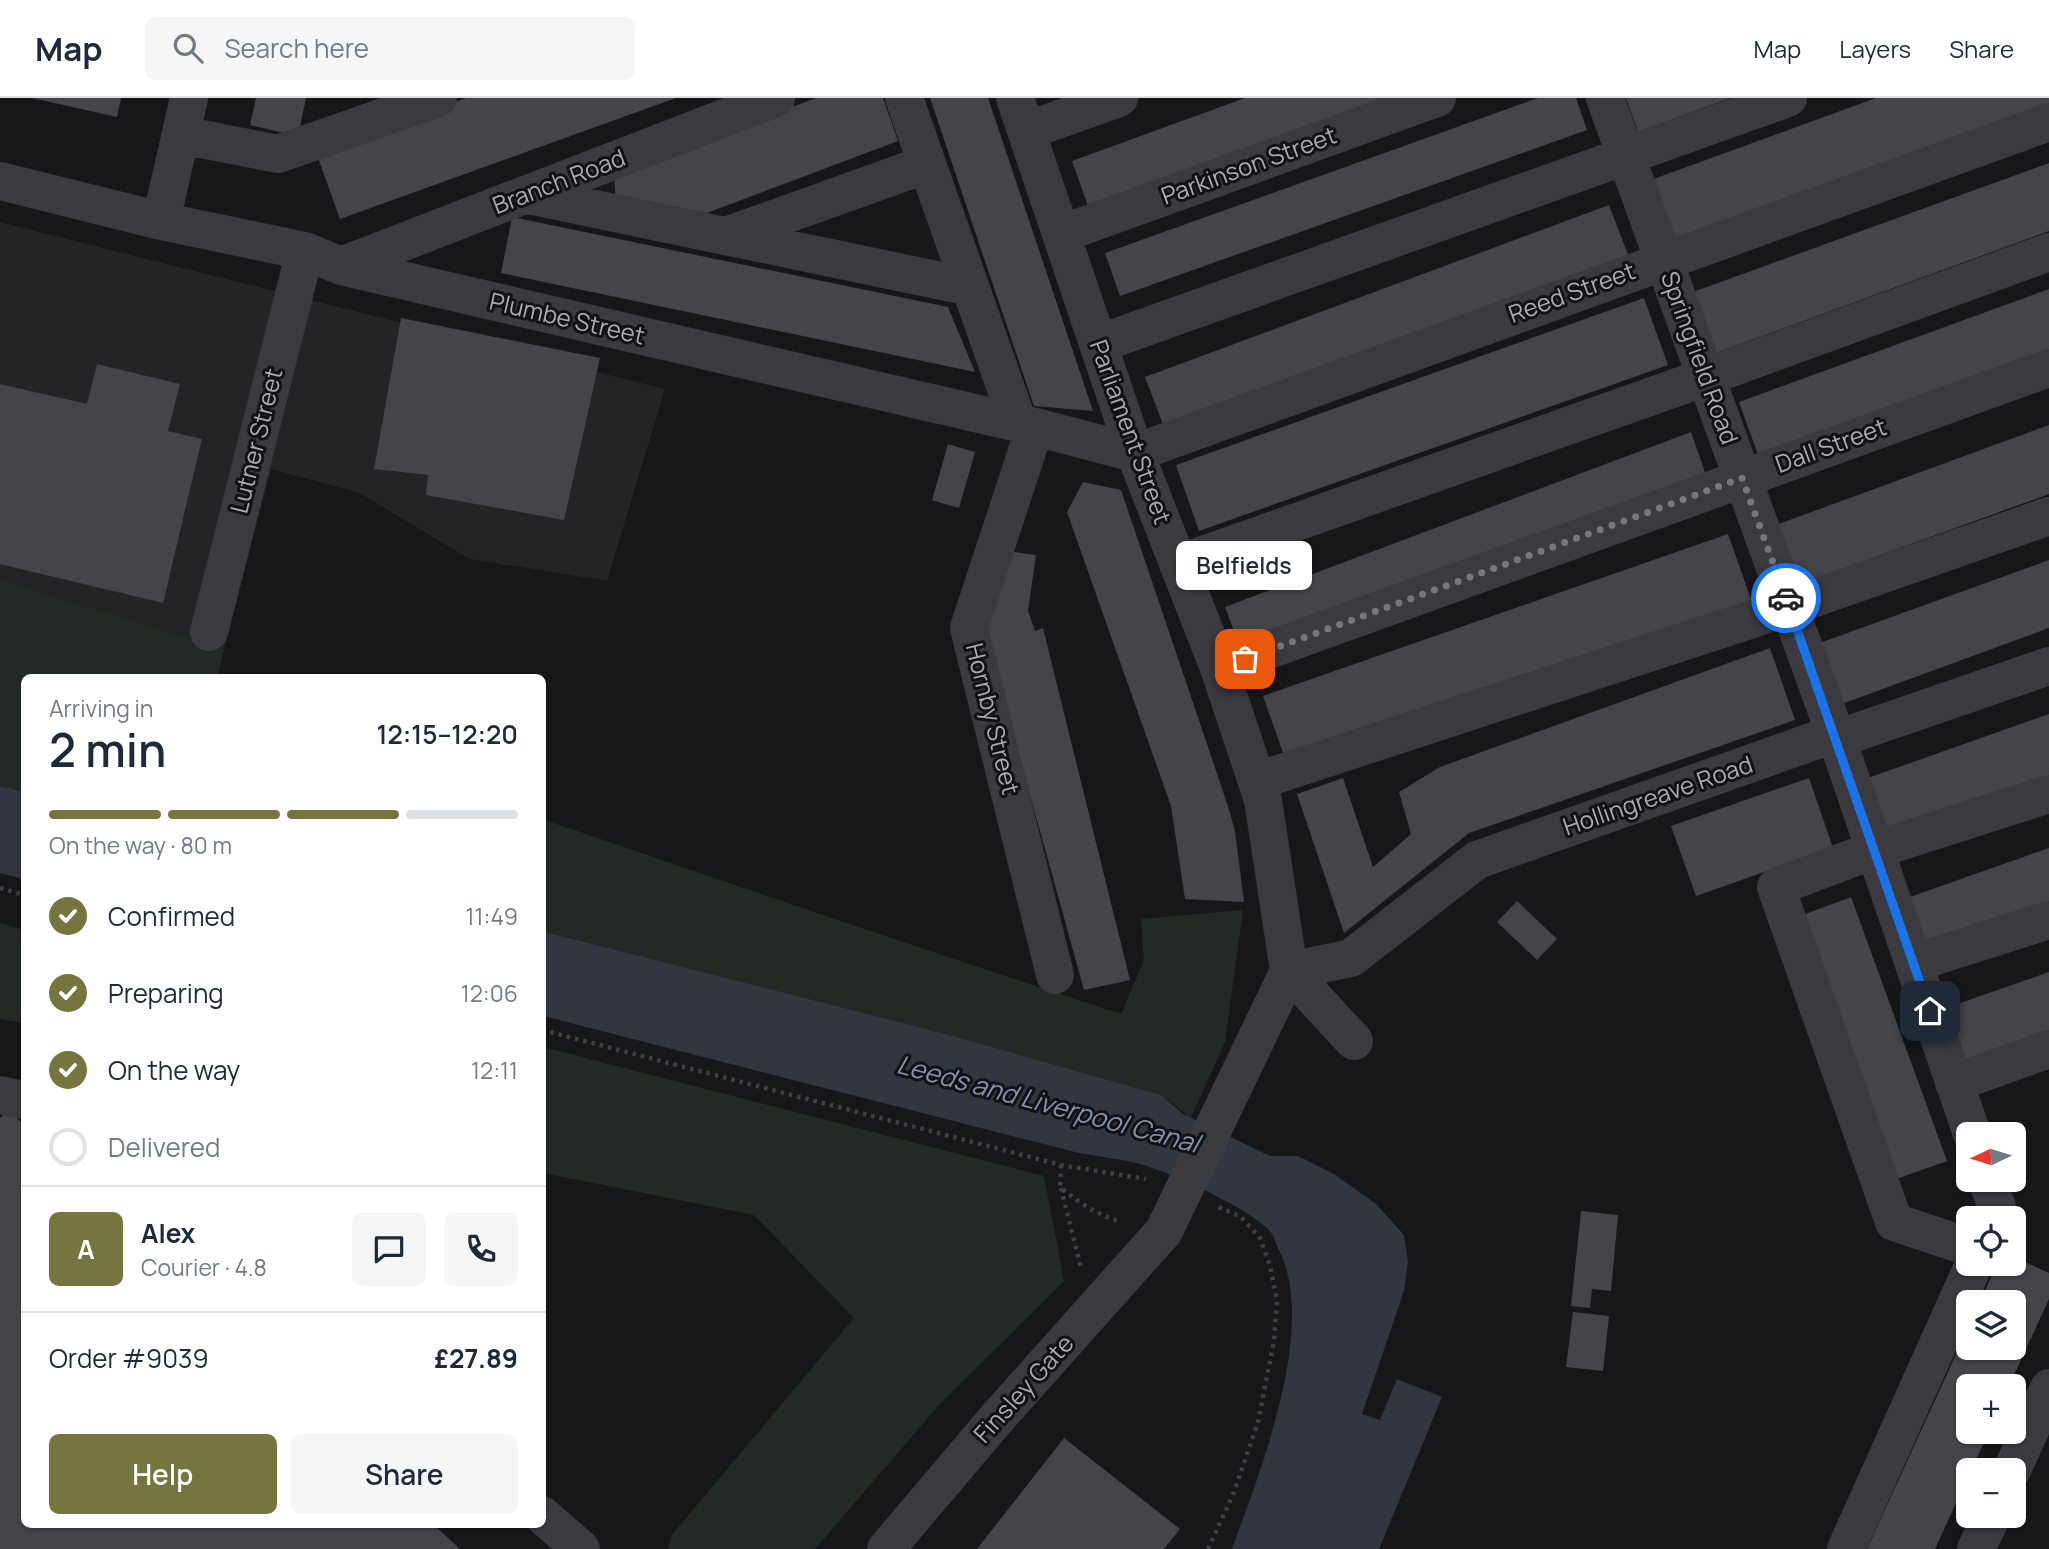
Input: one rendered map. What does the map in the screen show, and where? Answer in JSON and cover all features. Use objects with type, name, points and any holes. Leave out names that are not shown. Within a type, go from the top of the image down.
[{"type":"street","points":[[161,221],[189,98]]},
{"type":"street","points":[[181,135],[278,154],[439,98]]},
{"type":"street","name":"Branch Road","points":[[341,267],[776,98]]},
{"type":"street","points":[[904,98],[970,287],[1026,425]]},
{"type":"street","points":[[1020,115],[1119,98]]},
{"type":"street","name":"Parkinson Street","points":[[1061,234],[1437,98]]},
{"type":"street","name":"Springfield Road","points":[[1605,98],[1837,739],[1968,1122]]},
{"type":"street","points":[[1098,344],[1788,98]]},
{"type":"street","name":"Parliament Street","points":[[1020,115],[1135,453],[1219,668],[1263,800],[1289,971]]},
{"type":"street","name":"Reed Street","points":[[1135,453],[2049,121]]},
{"type":"street","points":[[726,236],[927,164]]},
{"type":"street","name":"Plumbe Street","points":[[0,181],[161,221],[304,251],[341,267],[1026,425],[1135,453]]},
{"type":"street","points":[[528,195],[970,287]]},
{"type":"street","name":"Lutner Street","points":[[209,632],[304,251]]},
{"type":"street","points":[[1178,564],[2049,252]]},
{"type":"street","name":"Dall Street","points":[[1219,668],[2049,368]]},
{"type":"street","name":"Hornby Street","points":[[1026,425],[970,628],[1055,975]]},
{"type":"street","points":[[1256,781],[1789,607],[2049,516]]},
{"type":"street","name":"Hollingreave Road","points":[[1289,971],[1351,958],[1477,860],[1831,735],[1837,739],[2049,666]]},
{"type":"street","points":[[1956,1243],[1894,1222],[1776,887],[1874,850],[2049,794]]},
{"type":"street","points":[[1913,963],[2049,920]]},
{"type":"street","points":[[1289,971],[1354,1041]]},
{"type":"street","name":"Finsley Gate","points":[[886,1549],[996,1418],[1164,1231],[1289,971]]},
{"type":"street","points":[[1954,1083],[2049,1049]]},
{"type":"street","points":[[0,1095],[21,1100]]},
{"type":"street","points":[[1846,1549],[1969,1276]]},
{"type":"street","points":[[2017,1458],[2049,1388]]},
{"type":"street","points":[[546,1519],[580,1549]]},
{"type":"street","points":[[1976,1549],[1986,1528]]},
{"type":"path","points":[[0,888],[21,894]]},
{"type":"path","points":[[546,1031],[1061,1166],[1155,1180]]},
{"type":"path","points":[[1061,1166],[1060,1187],[1092,1313]]},
{"type":"path","points":[[1060,1187],[1077,1201],[1109,1218],[1164,1231]]},
{"type":"path","points":[[1208,1549],[1234,1492],[1258,1422],[1274,1340],[1277,1300],[1270,1266],[1260,1238],[1241,1217],[1209,1203]]},
{"type":"shaded area","points":[[0,222],[665,389],[607,581],[470,559],[360,493],[271,469],[224,649],[0,580]]},
{"type":"shaded area","points":[[0,580],[224,649],[218,674],[21,674],[21,791],[0,786]]},
{"type":"shaded area","points":[[546,820],[1121,1014],[1144,960],[1141,919],[1243,910],[1225,1042],[1191,1118],[1161,1095],[950,1035],[546,932]]},
{"type":"shaded area","points":[[0,923],[21,929],[21,1022],[0,1019]]},
{"type":"shaded area","points":[[546,1048],[1044,1176],[1064,1281],[939,1405],[815,1549],[668,1549],[671,1536],[854,1318],[754,1215],[546,1174]]},
{"type":"water","points":[[0,786],[21,791],[21,878],[0,873]]},
{"type":"water","name":"Leeds and Liverpool Canal","points":[[546,932],[950,1035],[1161,1095],[1183,1114],[1270,1156],[1298,1156],[1334,1174],[1376,1204],[1404,1235],[1408,1262],[1404,1291],[1362,1414],[1380,1420],[1397,1379],[1442,1397],[1379,1549],[1232,1549],[1269,1441],[1289,1358],[1292,1318],[1289,1282],[1279,1250],[1273,1235],[1261,1223],[1200,1188],[1139,1164],[1079,1153],[546,1017]]},
{"type":"building","points":[[32,98],[121,98],[117,117]]},
{"type":"building","points":[[256,98],[306,98],[298,136],[250,125]]},
{"type":"building","points":[[466,98],[676,98],[340,219],[316,152]]},
{"type":"building","points":[[816,98],[883,98],[898,141],[691,219],[616,204],[614,174]]},
{"type":"building","points":[[930,98],[988,98],[1093,411],[1034,406]]},
{"type":"building","points":[[1245,98],[1386,98],[1088,206],[1072,161]]},
{"type":"building","points":[[1538,98],[1576,98],[1587,130],[1120,296],[1105,253]]},
{"type":"building","points":[[1626,98],[1730,98],[1638,132]]},
{"type":"building","points":[[1876,98],[2049,98],[2049,104],[1670,242],[1648,181]]},
{"type":"building","points":[[2049,163],[2049,231],[1716,353],[1693,292]]},
{"type":"building","points":[[1609,205],[1628,255],[1164,427],[1145,377]]},
{"type":"building","points":[[512,217],[948,307],[975,372],[501,273]]},
{"type":"building","points":[[2049,289],[2049,358],[1761,463],[1739,402]]},
{"type":"building","points":[[1644,298],[1668,365],[1199,531],[1176,465]]},
{"type":"building","points":[[401,318],[600,358],[564,520],[426,495],[428,475],[374,469]]},
{"type":"building","points":[[97,364],[180,384],[168,431],[202,439],[163,603],[0,564],[0,384],[87,404]]},
{"type":"building","points":[[2049,425],[2049,494],[1798,585],[1776,525]]},
{"type":"building","points":[[1691,432],[1708,481],[1243,655],[1225,607]]},
{"type":"building","points":[[948,444],[975,452],[959,508],[932,500]]},
{"type":"building","points":[[1083,482],[1121,490],[1228,806],[1235,831],[1244,902],[1185,899],[1171,806],[1067,512]]},
{"type":"building","points":[[1728,534],[1752,602],[1287,764],[1263,696]]},
{"type":"building","points":[[1000,550],[1036,555],[1028,611],[1035,631],[1043,628],[1130,980],[1084,990],[985,632]]},
{"type":"building","points":[[2049,560],[2049,628],[1839,705],[1817,644]]},
{"type":"building","points":[[1770,648],[1795,720],[1469,833],[1344,933],[1297,794],[1343,778],[1373,867],[1411,834],[1399,792],[1440,767]]},
{"type":"building","points":[[2049,714],[2049,778],[1885,836],[1865,779]]},
{"type":"building","points":[[1809,778],[1833,848],[1696,896],[1671,826]]},
{"type":"building","points":[[2049,848],[2049,914],[1928,957],[1907,898]]},
{"type":"building","points":[[1851,897],[1947,1161],[1885,1183],[1803,915]]},
{"type":"building","points":[[1517,901],[1557,939],[1537,960],[1497,922]]},
{"type":"building","points":[[2049,972],[2049,1031],[1964,1061],[1946,1008]]},
{"type":"building","points":[[9,1110],[21,1122],[21,1528],[437,1528],[460,1549],[0,1549],[0,1118]]},
{"type":"building","points":[[1581,1211],[1618,1215],[1611,1291],[1592,1289],[1590,1308],[1571,1306]]},
{"type":"building","points":[[2026,1262],[2049,1273],[2049,1299],[2026,1349],[2026,1290],[1985,1290],[1992,1276],[2026,1276]]},
{"type":"building","points":[[1573,1312],[1609,1316],[1603,1371],[1566,1367]]},
{"type":"building","points":[[1956,1354],[1956,1360],[2021,1360],[2015,1374],[1956,1374],[1956,1444],[1983,1444],[1977,1458],[1956,1458],[1956,1503],[1935,1549],[1867,1549]]},
{"type":"building","points":[[1064,1438],[1180,1529],[1164,1549],[977,1549]]},
{"type":"way so far","points":[[1245,659],[1742,478],[1786,598]]},
{"type":"place","name":"Belfields","points":[[1245,659]]},
{"type":"route","points":[[1786,598],[1930,1011]]}]
